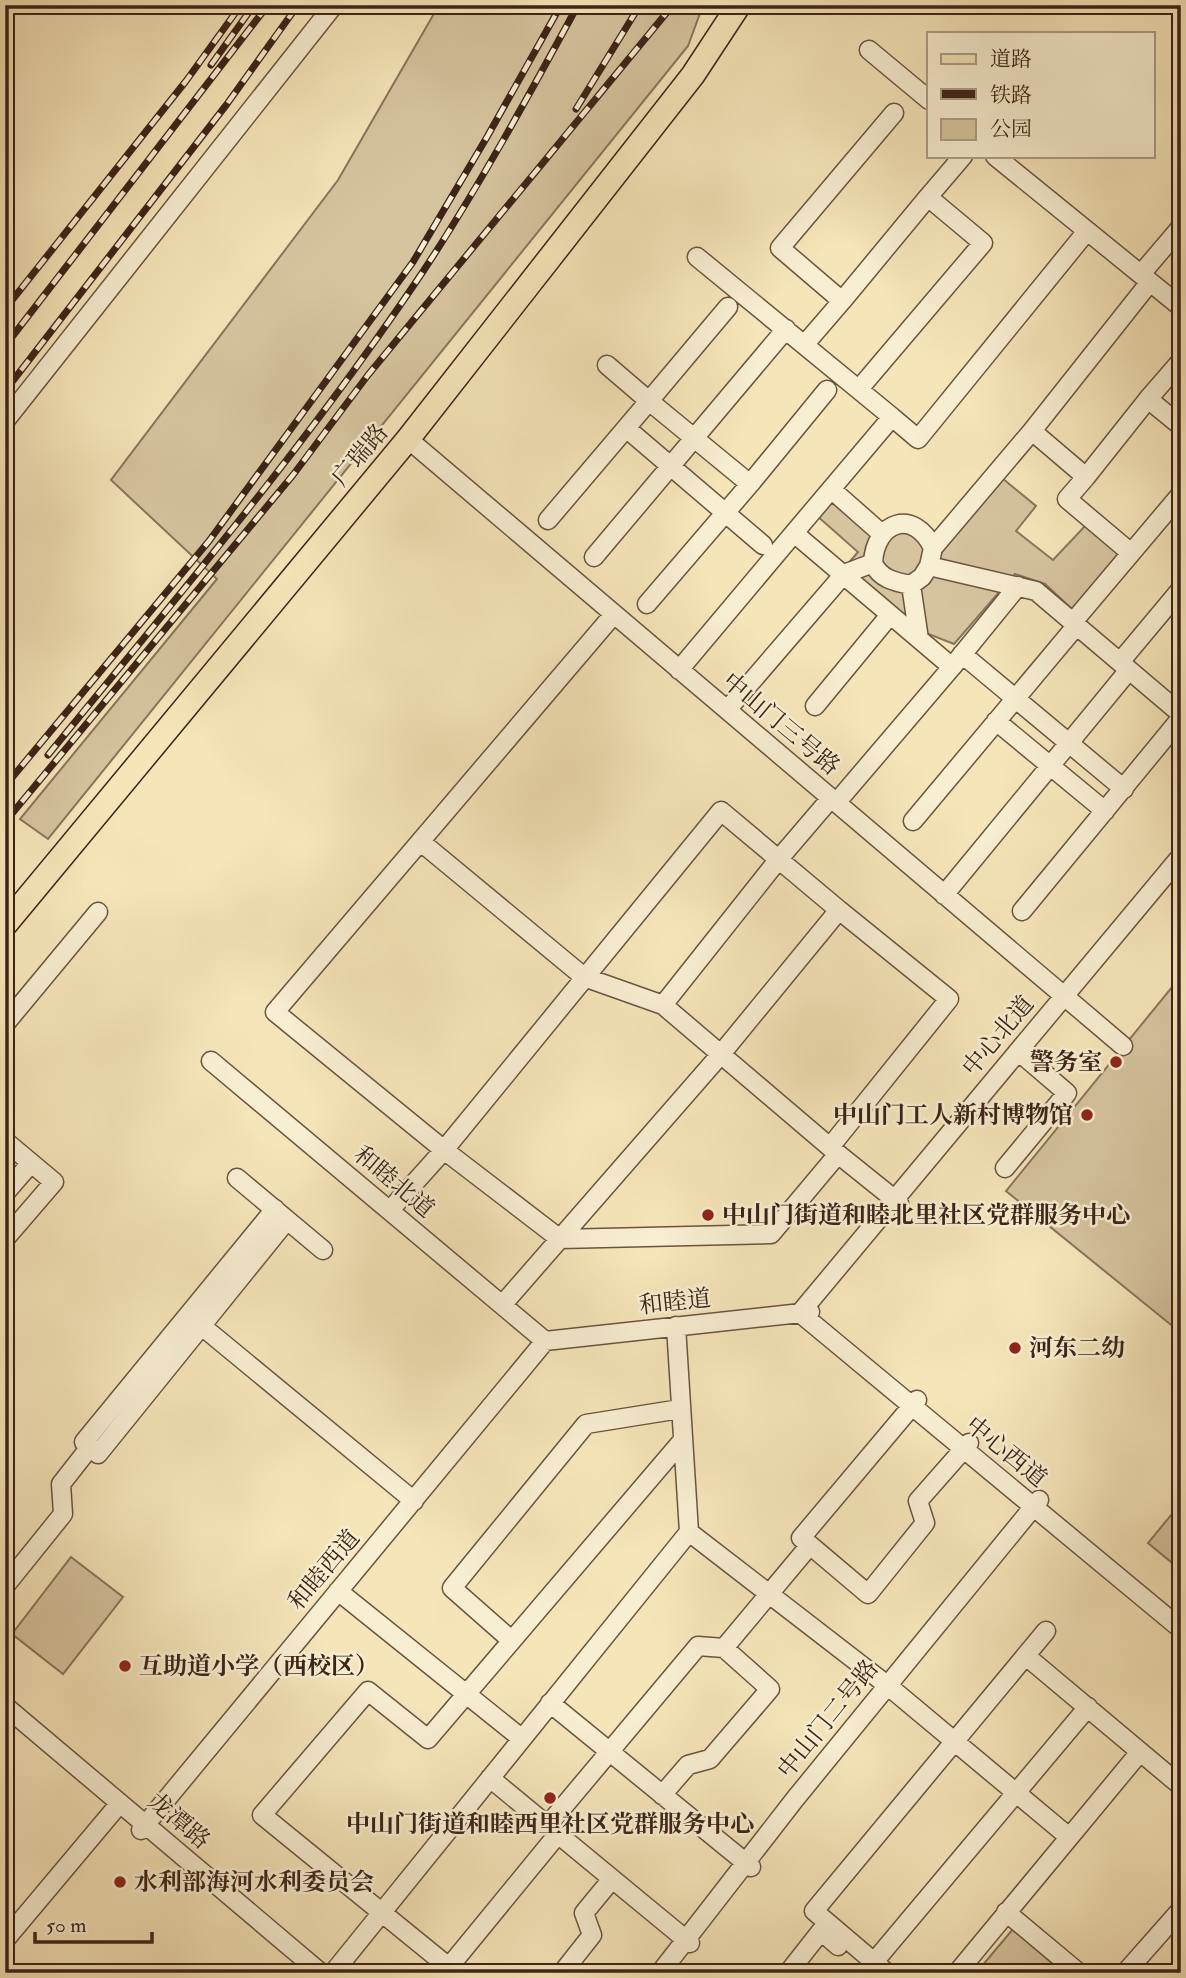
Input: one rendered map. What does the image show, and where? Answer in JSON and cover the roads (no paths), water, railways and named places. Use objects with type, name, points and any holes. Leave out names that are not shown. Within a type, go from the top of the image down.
[{"type":"main road","name":"广瑞路","points":[[5,925],[408,439],[693,75],[739,5]]},
{"type":"street","points":[[5,421],[334,5]]},
{"type":"street","points":[[869,50],[927,98]]},
{"type":"street","points":[[842,301],[780,248],[894,113]]},
{"type":"street","points":[[806,344],[961,158]]},
{"type":"street","points":[[997,158],[1181,307]]},
{"type":"street","points":[[859,389],[983,243],[928,197]]},
{"type":"street","points":[[931,557],[927,537],[916,526],[903,524],[882,534],[877,541],[873,563],[877,571],[889,580],[911,585],[922,577],[931,557],[1032,431],[1181,228]]},
{"type":"street","points":[[697,257],[806,344],[918,439],[1087,231]]},
{"type":"street","points":[[548,520],[728,307]]},
{"type":"street","points":[[594,557],[786,329]]},
{"type":"street","points":[[1131,553],[1067,499],[1181,361]]},
{"type":"street","points":[[607,366],[750,484]]},
{"type":"street","points":[[646,604],[726,513],[827,390]]},
{"type":"street","points":[[1148,399],[1181,426]]},
{"type":"street","points":[[680,670],[892,417]]},
{"type":"street","points":[[626,428],[763,545]]},
{"type":"street","points":[[1032,431],[1086,477]]},
{"type":"street","name":"中山门三号路","points":[[408,439],[1123,1046]]},
{"type":"street","points":[[831,489],[882,534]]},
{"type":"street","points":[[913,821],[1181,494]]},
{"type":"street","points":[[794,533],[919,639],[1015,698],[1124,789]]},
{"type":"street","points":[[931,557],[1036,591],[1181,716],[1022,911]]},
{"type":"street","points":[[727,710],[844,574],[873,563]]},
{"type":"street","points":[[911,585],[919,639]]},
{"type":"street","points":[[663,1005],[778,860],[957,660],[1018,586]]},
{"type":"street","points":[[944,895],[1070,743],[1181,589]]},
{"type":"street","points":[[390,1210],[444,1150],[721,811],[949,999],[771,1234],[560,1239],[444,1150],[275,1012],[614,614]]},
{"type":"street","points":[[815,706],[890,615]]},
{"type":"street","points":[[996,721],[1105,811]]},
{"type":"street","points":[[421,842],[584,978],[663,1005],[834,1151],[897,1200]]},
{"type":"street","name":"中心北道","points":[[805,1313],[1181,856]]},
{"type":"street","name":"中心北道","points":[[1066,998],[1181,866]]},
{"type":"street","points":[[503,1304],[721,1054],[839,910]]},
{"type":"street","points":[[5,1024],[99,912]]},
{"type":"street","points":[[1004,1168],[1067,1093],[1021,1053]]},
{"type":"street","name":"和睦北道","points":[[211,1061],[545,1341]]},
{"type":"street","points":[[5,1141],[54,1182],[5,1239]]},
{"type":"street","points":[[5,1193],[31,1163]]},
{"type":"street","points":[[237,1178],[323,1250]]},
{"type":"street","points":[[5,1586],[64,1514],[61,1484],[90,1447],[98,1454],[195,1320],[281,1215]]},
{"type":"street","name":"和睦道","points":[[545,1341],[805,1313]]},
{"type":"street","name":"中心西道","points":[[805,1313],[1039,1506],[1181,1617]]},
{"type":"street","points":[[195,1320],[414,1501]]},
{"type":"street","points":[[333,1973],[689,1532],[676,1326]]},
{"type":"street","name":"和睦西道","points":[[144,1828],[545,1341]]},
{"type":"street","points":[[914,1403],[801,1538],[868,1594],[925,1523],[918,1501],[966,1446]]},
{"type":"street","points":[[511,1640],[452,1588],[586,1423],[680,1409]]},
{"type":"street","points":[[662,1795],[688,1765],[710,1759],[770,1689],[724,1648],[698,1646],[609,1753],[452,1970],[262,1815],[368,1691],[428,1739],[682,1441]]},
{"type":"street","name":"中心西道","points":[[1039,1506],[1181,1629]]},
{"type":"street","name":"中山门二号路","points":[[660,1973],[1039,1506]]},
{"type":"street","points":[[689,1532],[889,1688],[1069,1837]]},
{"type":"street","points":[[724,1648],[810,1545]]},
{"type":"street","points":[[338,1591],[522,1738]]},
{"type":"street","points":[[877,1969],[814,1911],[1046,1631]]},
{"type":"street","points":[[1026,1656],[1181,1786]]},
{"type":"street","points":[[550,1703],[748,1865]]},
{"type":"street","name":"龙潭路","points":[[5,1706],[310,1973]]},
{"type":"street","points":[[877,1969],[1015,1792],[1088,1707]]},
{"type":"street","name":"龙潭路","points":[[5,1717],[118,1806]]},
{"type":"street","points":[[957,1973],[1140,1752]]},
{"type":"street","points":[[491,1778],[687,1941]]},
{"type":"street","points":[[5,1940],[118,1806]]},
{"type":"street","name":"龙潭路","points":[[144,1828],[321,1973]]},
{"type":"street","points":[[562,1973],[592,1935],[584,1913],[612,1879]]},
{"type":"street","points":[[1006,1912],[1079,1973]]},
{"type":"street","points":[[1125,1973],[1178,1913],[1181,1913]]},
{"type":"street","points":[[788,1973],[821,1931],[877,1969]]},
{"type":"street","name":"中山门二号路","points":[[668,1973],[687,1941]]},
{"type":"railway","points":[[5,309],[186,81],[241,5]]},
{"type":"railway","points":[[211,65],[254,5]]},
{"type":"railway","points":[[5,346],[268,5]]},
{"type":"railway","points":[[5,391],[227,104],[298,5]]},
{"type":"railway","points":[[5,786],[209,541],[413,262],[561,5]]},
{"type":"railway","points":[[48,755],[242,517],[380,333],[465,205],[578,5]]},
{"type":"railway","points":[[576,109],[640,5]]},
{"type":"railway","points":[[5,822],[293,475],[368,375],[673,5]]},
{"type":"place","name":"警务室","points":[[1116,1062]]},
{"type":"place","name":"中山门工人新村博物馆","points":[[1087,1115]]},
{"type":"place","name":"中山门街道和睦北里社区党群服务中心","points":[[708,1215]]},
{"type":"place","name":"河东二幼","points":[[1015,1348]]},
{"type":"place","name":"互助道小学（西校区）","points":[[125,1666]]},
{"type":"place","name":"中山门街道和睦西里社区党群服务中心","points":[[550,1798]]},
{"type":"place","name":"水利部海河水利委员会","points":[[120,1882]]}]
